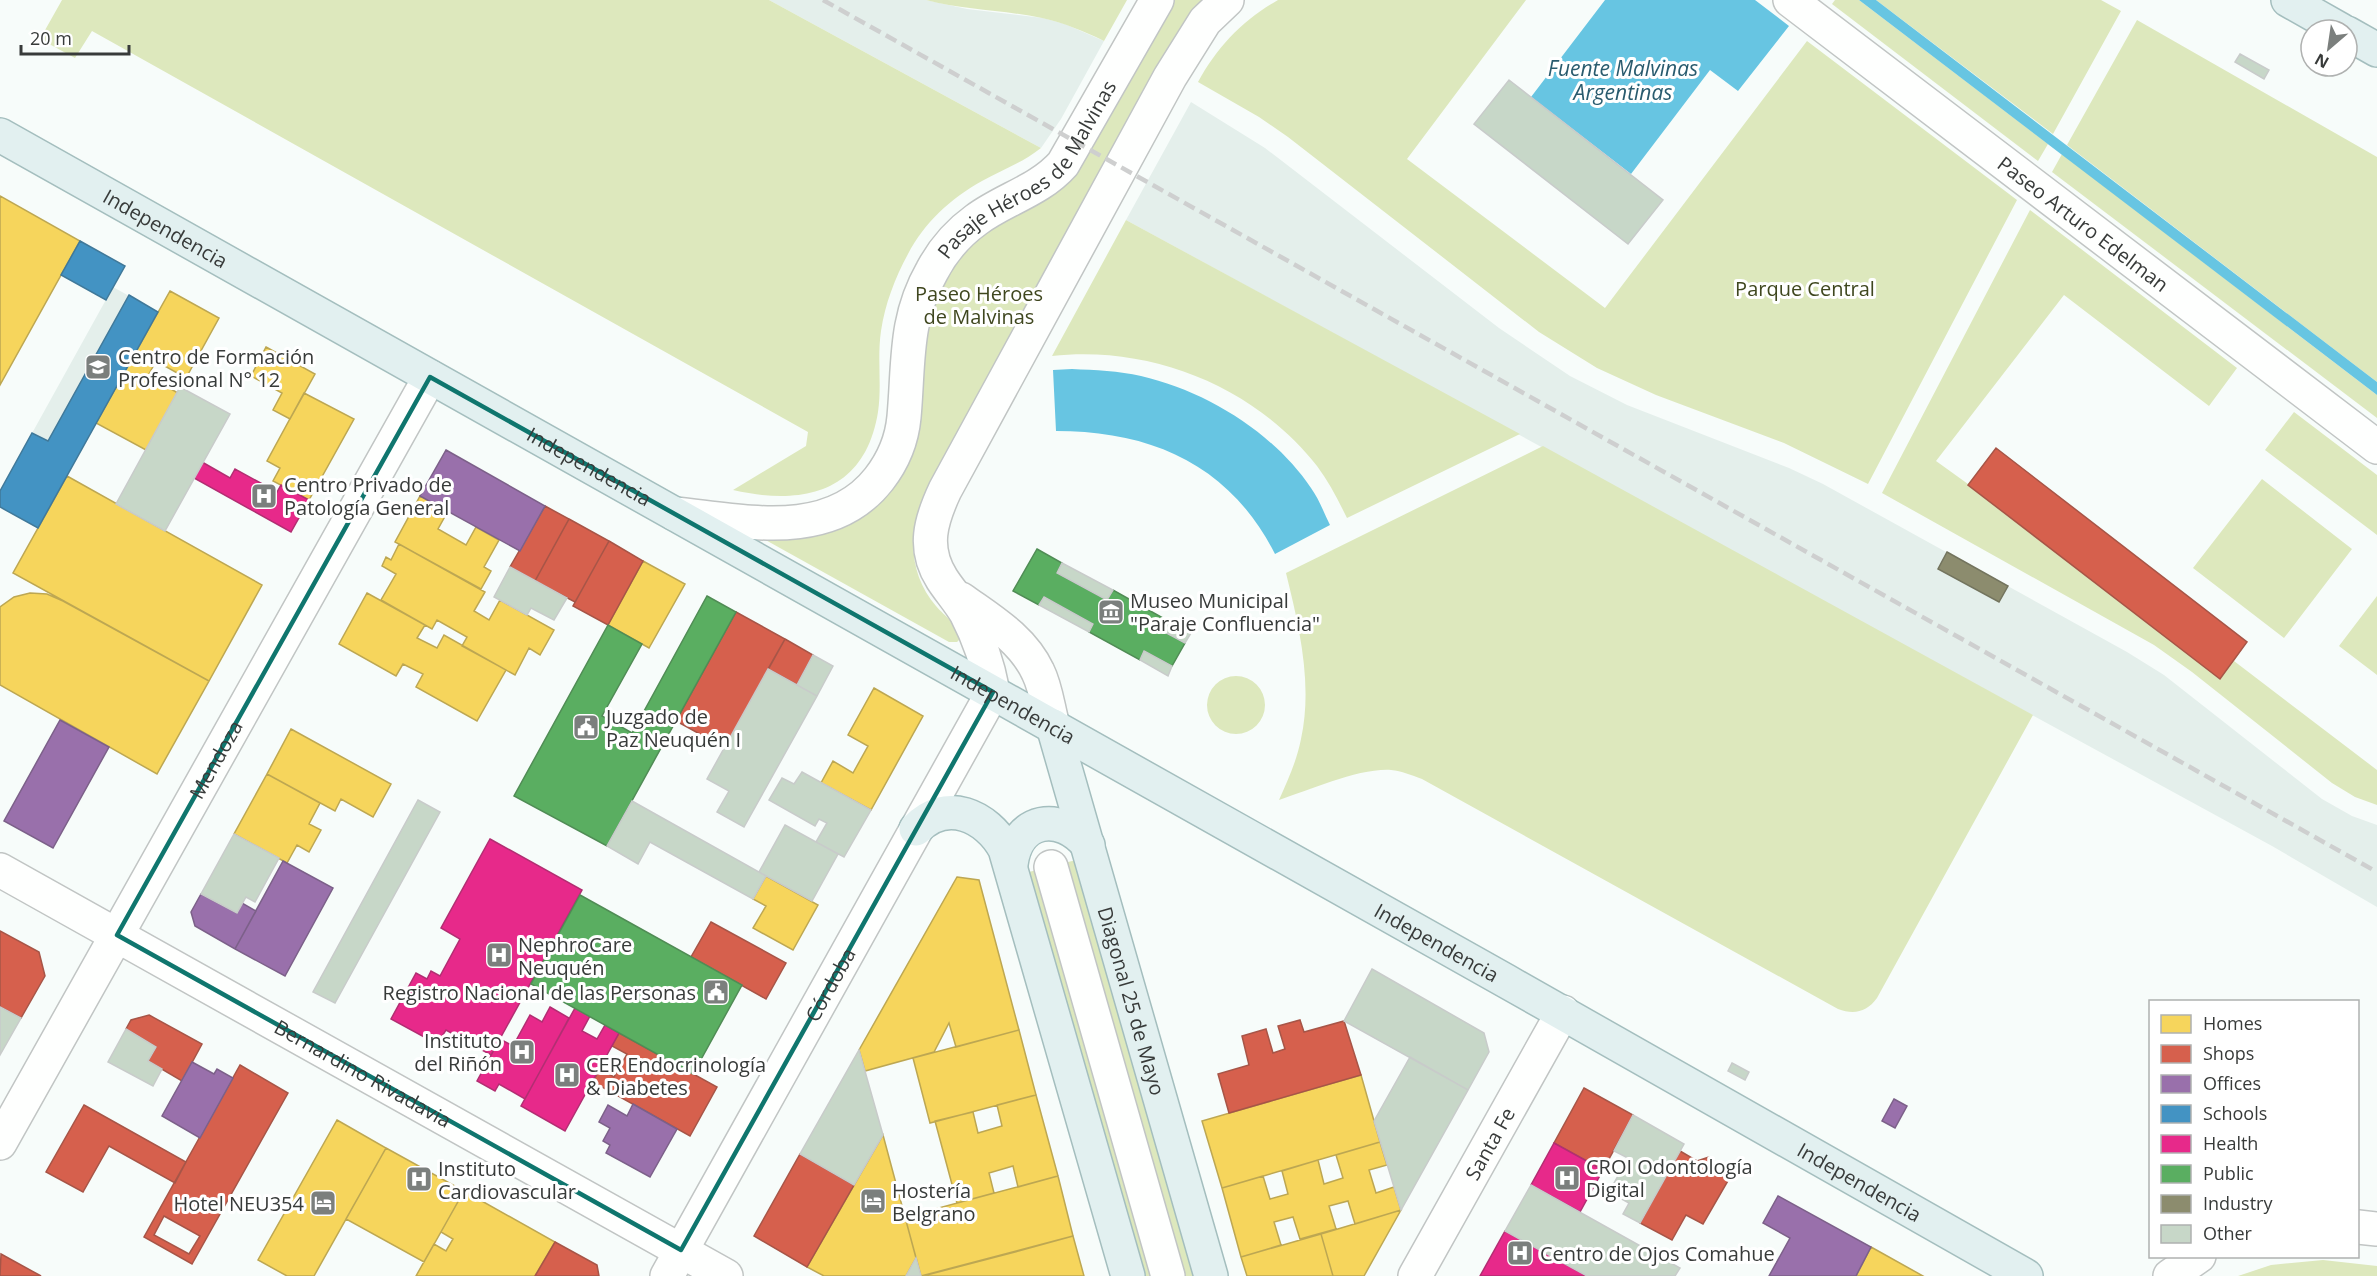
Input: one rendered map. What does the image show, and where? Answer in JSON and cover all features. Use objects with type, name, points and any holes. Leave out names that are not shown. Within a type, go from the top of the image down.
[{"type":"main road","points":[[2288,0],[2320,18]]},
{"type":"main road","points":[[2359,40],[2377,50]]},
{"type":"main road","name":"Independencia","points":[[0,135],[1563,1012],[2026,1276]]},
{"type":"main road","name":"Diagonal 25 de Mayo","points":[[1053,726],[1210,1276]]},
{"type":"main road","points":[[916,829],[932,816],[952,812],[965,815],[991,829],[999,838],[1011,864],[1128,1276]]},
{"type":"main road","points":[[1011,864],[1012,853],[1023,834],[1039,825],[1059,824],[1071,829],[1088,845]]},
{"type":"street","name":"Pasaje Héroes de Malvinas","points":[[675,514],[753,522],[801,522],[816,520],[843,510],[867,492],[885,470],[902,431],[910,333],[918,300],[933,269],[952,242],[976,219],[1034,188],[1063,164],[1157,0]]},
{"type":"street","points":[[993,693],[990,674],[975,633],[933,563],[929,548],[930,533],[938,505],[1170,76],[1205,21],[1227,0]]},
{"type":"street","name":"Paseo Arturo Edelman","points":[[1790,0],[2377,447]]},
{"type":"street","name":"Mendoza","points":[[0,1143],[430,377]]},
{"type":"street","points":[[953,593],[1006,631],[1025,650],[1039,673],[1053,726]]},
{"type":"street","name":"Córdoba","points":[[674,1263],[993,693]]},
{"type":"street","points":[[1051,867],[1168,1276]]},
{"type":"street","name":"Bernardino Rivadavia","points":[[0,870],[117,935],[674,1263],[726,1276]]},
{"type":"street","name":"Santa Fe","points":[[1415,1276],[1563,1012]]},
{"type":"street","points":[[2359,1227],[2377,1228]]},
{"type":"street","points":[[2170,1276],[2197,1258]]},
{"type":"highlighted area","points":[[430,377],[993,692],[681,1250],[117,935]]},
{"type":"shaded area","points":[[769,0],[926,0],[967,9],[1043,18],[1065,24],[1104,41],[1061,119],[1041,148]]},
{"type":"shaded area","points":[[1191,102],[1265,148],[1499,328],[1570,376],[1627,405],[1789,468],[1823,484],[2127,652],[2164,675],[2322,799],[2352,816],[2377,825],[2377,907],[2272,846],[1126,220]]},
{"type":"shaded area","name":"Centro de Formación Profesional N° 12","points":[[113,287],[158,312],[38,528],[0,507],[0,491]]},
{"type":"green space","points":[[62,0],[769,0],[1041,148],[1027,158],[982,181],[949,203],[930,222],[908,254],[891,291],[885,311],[880,341],[878,412],[871,439],[860,461],[845,476],[827,487],[806,494],[759,495],[733,490],[806,446],[808,432],[92,31],[75,58],[40,39]]},
{"type":"green space","points":[[926,0],[1127,0],[1104,41],[1058,22],[1042,18]]},
{"type":"green space","name":"Paseo Héroes de Malvinas","points":[[1169,0],[1209,0],[918,515],[914,539],[915,563],[922,586],[928,596],[957,629],[960,639],[957,642],[949,642],[751,532],[860,511],[930,301],[964,248],[1041,196]]},
{"type":"green space","name":"Parque Central","points":[[1278,0],[1526,0],[1407,159],[1605,308],[1807,41],[2017,200],[1868,484],[1784,443],[1656,395],[1597,368],[1539,332],[1288,137],[1259,117],[1198,82],[1232,35]]},
{"type":"green space","points":[[1835,0],[1859,0],[2048,144],[2038,161],[1832,4]]},
{"type":"green space","points":[[1876,0],[2101,0],[2121,11],[2053,134]]},
{"type":"green space","points":[[2137,20],[2377,157],[2377,382],[2067,145]]},
{"type":"green space","points":[[2062,154],[2377,395],[2377,418],[2052,172]]},
{"type":"green space","points":[[2030,210],[2237,368],[2209,406],[2064,295],[1936,461],[1968,484],[1996,448],[2247,642],[2234,661],[2377,770],[2377,805],[2355,797],[2332,783],[2192,672],[2154,645],[1882,493]]},
{"type":"green space","points":[[1126,220],[1520,434],[1347,518],[1317,466],[1292,438],[1264,414],[1232,394],[1199,377],[1163,365],[1127,357],[1090,354],[1052,356]]},
{"type":"green space","points":[[2294,412],[2377,475],[2377,535],[2265,450]]},
{"type":"green space","points":[[1543,446],[2033,715],[1877,998],[1864,1009],[1849,1012],[1838,1009],[1422,779],[1391,770],[1364,772],[1279,800],[1299,747],[1306,697],[1300,634],[1286,573]]},
{"type":"green space","points":[[2262,479],[2352,549],[2284,638],[2193,568]]},
{"type":"green space","points":[[2377,596],[2377,675],[2339,646]]},
{"type":"green space","points":[[1230,676],[1242,676],[1252,680],[1261,689],[1265,711],[1257,726],[1242,734],[1230,734],[1220,730],[1211,721],[1207,711],[1207,699],[1211,689],[1220,680]]},
{"type":"green space","points":[[1076,860],[1196,1276],[1141,1276],[1025,873]]},
{"type":"green space","points":[[2323,1260],[2377,1266],[2377,1276],[2238,1276],[2271,1265]]},
{"type":"water","name":"Fuente Malvinas Argentinas","points":[[1605,0],[1755,0],[1789,26],[1738,91],[1710,70],[1631,174],[1531,97]]},
{"type":"water","points":[[1859,0],[1876,0],[2377,382],[2377,395]]},
{"type":"water","points":[[1072,369],[1141,376],[1190,392],[1213,403],[1258,432],[1278,449],[1314,492],[1330,525],[1275,554],[1257,523],[1235,497],[1211,476],[1185,459],[1156,446],[1124,438],[1056,431],[1053,370]]},
{"type":"building: Homes","points":[[0,196],[80,241],[0,385]]},
{"type":"building: Homes","points":[[170,291],[219,318],[186,378],[156,361],[148,376],[178,393],[146,450],[96,423]]},
{"type":"building: Homes","points":[[266,347],[315,374],[290,419],[273,410],[282,393],[251,376]]},
{"type":"building: Homes","points":[[304,393],[354,419],[309,500],[273,481],[280,468],[267,461]]},
{"type":"building: Homes","points":[[67,476],[262,585],[209,681],[13,573]]},
{"type":"building: Homes","points":[[420,496],[448,511],[438,529],[466,545],[476,527],[499,540],[484,567],[491,571],[481,589],[395,542]]},
{"type":"building: Homes","points":[[399,544],[485,592],[474,611],[489,620],[500,600],[554,630],[540,655],[529,648],[515,675],[462,646],[467,637],[437,620],[432,629],[381,600],[396,574],[382,566],[386,557],[391,560]]},
{"type":"building: Homes","points":[[643,561],[685,584],[649,648],[608,625]]},
{"type":"building: Homes","points":[[30,593],[47,594],[63,601],[209,681],[157,774],[0,685],[0,607],[14,597]]},
{"type":"building: Homes","points":[[367,593],[425,625],[417,638],[437,648],[444,635],[506,670],[477,721],[416,687],[423,674],[403,664],[396,676],[339,644]]},
{"type":"building: Homes","points":[[874,688],[923,716],[871,810],[821,783],[833,761],[853,773],[868,746],[848,735]]},
{"type":"building: Homes","points":[[291,729],[391,784],[373,817],[341,799],[335,811],[267,774]]},
{"type":"building: Homes","points":[[267,774],[320,803],[309,824],[321,830],[309,852],[297,845],[287,863],[234,834]]},
{"type":"building: Homes","points":[[766,876],[818,905],[793,950],[753,928],[766,906],[753,899]]},
{"type":"building: Homes","points":[[957,877],[979,880],[1019,1030],[956,1047],[949,1023],[934,1052],[865,1071],[859,1050]]},
{"type":"building: Homes","points":[[1019,1030],[1036,1095],[930,1123],[913,1058]]},
{"type":"building: Homes","points":[[1361,1075],[1380,1142],[1222,1188],[1202,1121]]},
{"type":"building: Homes","points":[[1036,1095],[1058,1176],[1018,1187],[1013,1166],[989,1173],[994,1193],[957,1203],[935,1121],[973,1112],[978,1133],[1002,1126],[997,1105]]},
{"type":"building: Homes","name":"Hotel NEU354","points":[[337,1120],[386,1148],[314,1276],[287,1276],[258,1260]]},
{"type":"building: Homes","name":"Hostería Belgrano","points":[[883,1135],[916,1258],[906,1276],[824,1276],[807,1267]]},
{"type":"building: Homes","points":[[1380,1142],[1387,1165],[1369,1170],[1376,1193],[1394,1187],[1401,1210],[1355,1224],[1348,1201],[1329,1206],[1336,1229],[1300,1239],[1293,1217],[1274,1222],[1281,1245],[1241,1257],[1222,1188],[1263,1176],[1270,1199],[1288,1194],[1282,1171],[1318,1160],[1324,1184],[1343,1178],[1336,1155]]},
{"type":"building: Homes","points":[[386,1148],[464,1191],[424,1262],[346,1219]]},
{"type":"building: Homes","points":[[1058,1176],[1073,1236],[921,1276],[905,1217]]},
{"type":"building: Homes","points":[[464,1191],[555,1242],[535,1276],[416,1276],[434,1244],[446,1251],[453,1239],[441,1232]]},
{"type":"building: Homes","points":[[1401,1210],[1364,1276],[1333,1276],[1321,1234]]},
{"type":"building: Homes","points":[[1321,1234],[1333,1276],[1247,1276],[1241,1257]]},
{"type":"building: Homes","points":[[1073,1236],[1084,1276],[923,1276],[1015,1252]]},
{"type":"building: Homes","points":[[1871,1247],[1923,1276],[1856,1276]]},
{"type":"building: Shops","points":[[1996,448],[2247,642],[2220,679],[1968,485]]},
{"type":"building: Shops","points":[[545,506],[569,519],[535,581],[510,567]]},
{"type":"building: Shops","points":[[569,519],[609,541],[575,602],[535,581]]},
{"type":"building: Shops","points":[[609,541],[643,561],[608,625],[573,606]]},
{"type":"building: Shops","points":[[736,612],[785,639],[725,748],[676,721]]},
{"type":"building: Shops","points":[[785,639],[813,655],[797,685],[768,669]]},
{"type":"building: Shops","points":[[711,922],[786,963],[766,999],[691,957]]},
{"type":"building: Shops","points":[[0,931],[39,952],[45,976],[21,1018],[0,1007]]},
{"type":"building: Shops","points":[[149,1015],[202,1044],[182,1081],[148,1061],[156,1047],[126,1029],[131,1020]]},
{"type":"building: Shops","points":[[1300,1020],[1304,1032],[1344,1021],[1361,1075],[1229,1113],[1218,1074],[1249,1065],[1242,1036],[1266,1029],[1273,1053],[1285,1049],[1278,1026]]},
{"type":"building: Shops","points":[[619,1033],[717,1087],[690,1136],[593,1082],[600,1069],[614,1077],[627,1054],[612,1046]]},
{"type":"building: Shops","points":[[240,1065],[288,1093],[192,1264],[144,1237]],"holes":[[[164,1216],[200,1236],[189,1254],[154,1235]]]},
{"type":"building: Shops","points":[[1584,1088],[1633,1115],[1603,1170],[1554,1143]]},
{"type":"building: Shops","points":[[84,1105],[186,1162],[175,1183],[109,1146],[83,1192],[46,1172]]},
{"type":"building: Shops","points":[[1680,1151],[1697,1161],[1709,1157],[1712,1169],[1729,1179],[1703,1224],[1686,1215],[1672,1240],[1640,1223]]},
{"type":"building: Shops","points":[[800,1154],[854,1185],[807,1267],[754,1236]]},
{"type":"building: Shops","points":[[555,1242],[597,1265],[599,1276],[535,1276]]},
{"type":"building: Shops","points":[[1,1254],[41,1276],[0,1276]]},
{"type":"building: Offices","points":[[446,450],[545,506],[520,551],[420,496]]},
{"type":"building: Offices","points":[[60,720],[109,747],[53,848],[4,821]]},
{"type":"building: Offices","points":[[283,861],[333,888],[285,976],[235,949]]},
{"type":"building: Offices","points":[[201,894],[237,913],[242,903],[256,911],[235,949],[195,926],[191,912]]},
{"type":"building: Offices","points":[[192,1062],[214,1074],[217,1069],[233,1078],[200,1138],[162,1116]]},
{"type":"building: Offices","points":[[1894,1099],[1907,1106],[1895,1128],[1882,1121]]},
{"type":"building: Offices","points":[[633,1104],[677,1129],[650,1177],[606,1153],[610,1145],[603,1141],[610,1128],[599,1122],[608,1105],[627,1116]]},
{"type":"building: Offices","points":[[1778,1196],[1871,1247],[1856,1276],[1769,1276],[1790,1238],[1763,1223]]},
{"type":"building: Schools","points":[[80,241],[125,266],[106,300],[61,275]]},
{"type":"building: Schools","name":"Centro de Formación Profesional N° 12","points":[[129,295],[158,312],[38,528],[0,507],[0,491],[32,433],[48,441]]},
{"type":"building: Health","name":"Centro Privado de Patología General","points":[[202,462],[230,478],[235,469],[277,492],[281,485],[309,500],[291,532],[194,478]]},
{"type":"building: Health","name":"NephroCare Neuquén","points":[[490,839],[582,890],[491,1055],[446,1030],[437,1044],[391,1019],[416,973],[427,979],[431,971],[440,976],[460,939],[441,928]]},
{"type":"building: Health","name":"Instituto del Riñón","points":[[550,1007],[569,1018],[525,1099],[499,1084],[495,1091],[477,1081],[500,1039],[513,1046],[530,1015],[542,1022]]},
{"type":"building: Health","name":"CER Endocrinología & Diabetes","points":[[575,1008],[590,1016],[582,1031],[597,1039],[605,1025],[619,1033],[565,1131],[521,1106]]},
{"type":"building: Health","name":"CROI Odontología Digital","points":[[1554,1143],[1603,1170],[1580,1212],[1531,1185]]},
{"type":"building: Health","name":"Centro de Ojos Comahue","points":[[1505,1231],[1587,1276],[1480,1276]]},
{"type":"building: Public","name":"Museo Municipal \"Paraje Confluencia\"","points":[[1037,549],[1062,563],[1057,573],[1107,600],[1113,590],[1163,618],[1157,628],[1185,643],[1172,666],[1144,651],[1140,660],[1089,632],[1093,624],[1044,597],[1039,605],[1013,591]]},
{"type":"building: Public","name":"Juzgado de Paz Neuquén I","points":[[707,596],[736,612],[607,846],[514,796],[608,625],[642,644],[602,716],[632,733]]},
{"type":"building: Public","points":[[580,895],[742,985],[693,1074],[531,984]]},
{"type":"building: Industry","points":[[1947,552],[2008,586],[1999,602],[1938,569]]},
{"type":"building: Other","points":[[2240,54],[2269,70],[2264,79],[2235,62]]},
{"type":"building: Other","points":[[1509,80],[1663,200],[1628,244],[1474,124]]},
{"type":"building: Other","points":[[180,387],[230,414],[165,531],[116,504]]},
{"type":"building: Other","points":[[1062,563],[1113,590],[1107,600],[1057,573]]},
{"type":"building: Other","points":[[510,567],[567,598],[554,620],[531,608],[527,615],[494,597]]},
{"type":"building: Other","points":[[1044,597],[1093,624],[1089,632],[1039,605]]},
{"type":"building: Other","points":[[1163,618],[1191,633],[1185,643],[1157,628]]},
{"type":"building: Other","points":[[1144,651],[1172,666],[1168,676],[1140,660]]},
{"type":"building: Other","points":[[813,655],[833,666],[817,696],[797,685]]},
{"type":"building: Other","points":[[768,669],[817,696],[744,827],[717,812],[729,791],[707,779]]},
{"type":"building: Other","points":[[802,772],[871,810],[844,857],[816,842],[827,823],[819,819],[815,826],[769,800],[782,778],[794,784]]},
{"type":"building: Other","points":[[418,800],[440,812],[335,1003],[313,992]]},
{"type":"building: Other","points":[[632,801],[766,876],[753,899],[650,842],[638,864],[607,846]]},
{"type":"building: Other","points":[[785,825],[838,854],[812,901],[759,872]]},
{"type":"building: Other","points":[[234,834],[279,858],[255,902],[246,897],[237,913],[201,894]]},
{"type":"building: Other","points":[[1372,969],[1484,1033],[1489,1052],[1468,1090],[1344,1021]]},
{"type":"building: Other","points":[[0,1007],[21,1018],[0,1055]]},
{"type":"building: Other","points":[[126,1029],[156,1047],[148,1061],[162,1069],[153,1086],[108,1062]]},
{"type":"building: Other","points":[[859,1050],[883,1135],[854,1185],[800,1154]]},
{"type":"building: Other","points":[[1410,1057],[1468,1090],[1401,1210],[1374,1121]]},
{"type":"building: Other","points":[[1732,1063],[1749,1072],[1745,1080],[1728,1071]]},
{"type":"building: Other","points":[[1633,1115],[1684,1144],[1640,1223],[1623,1214],[1629,1203],[1609,1192],[1628,1158],[1614,1151]]},
{"type":"building: Other","points":[[1531,1185],[1680,1268],[1675,1276],[1587,1276],[1505,1231]]},
{"type":"building: Other","points":[[916,1258],[921,1276],[906,1276]]},
{"type":"railway","points":[[823,0],[2377,872]]},
{"type":"place","name":"Centro de Formación Profesional N° 12","points":[[98,367]]},
{"type":"place","name":"Centro Privado de Patología General","points":[[264,496]]},
{"type":"place","name":"Museo Municipal \"Paraje Confluencia\"","points":[[1111,612]]},
{"type":"place","name":"Juzgado de Paz Neuquén I","points":[[586,727]]},
{"type":"place","name":"NephroCare Neuquén","points":[[499,955]]},
{"type":"place","name":"Registro Nacional de las Personas","points":[[716,992]]},
{"type":"place","name":"Instituto del Riñón","points":[[522,1052]]},
{"type":"place","name":"CER Endocrinología & Diabetes","points":[[567,1075]]},
{"type":"place","name":"CROI Odontología Digital","points":[[1567,1178]]},
{"type":"place","name":"Instituto Cardiovascular","points":[[419,1179]]},
{"type":"place","name":"Hostería Belgrano","points":[[873,1201]]},
{"type":"place","name":"Hotel NEU354","points":[[323,1203]]},
{"type":"place","name":"Centro de Ojos Comahue","points":[[1520,1253]]}]
